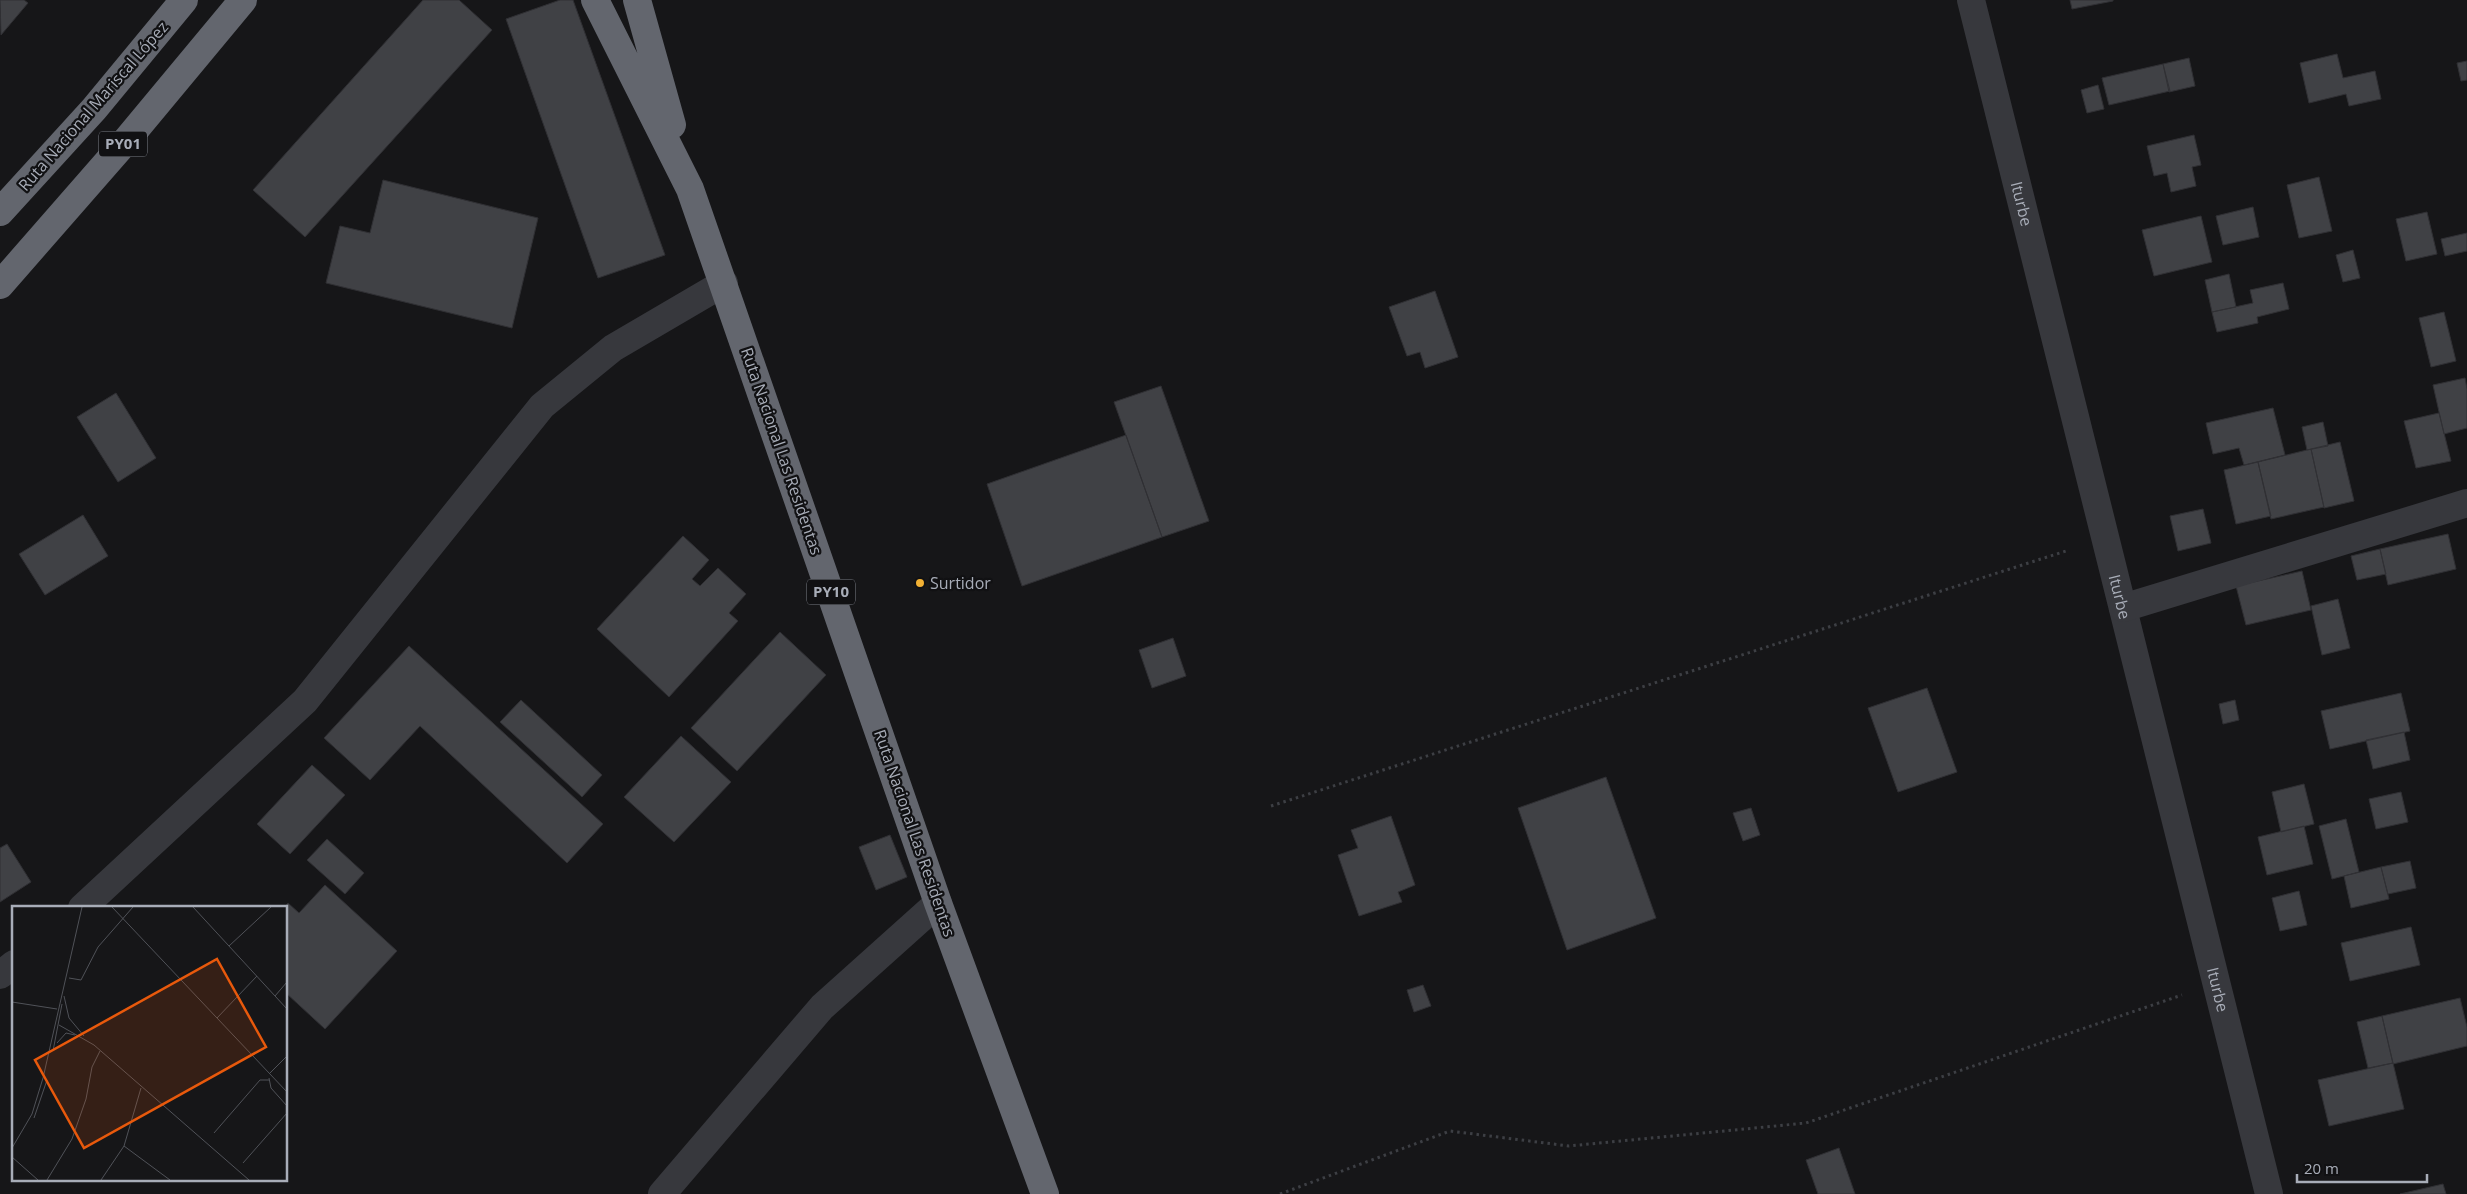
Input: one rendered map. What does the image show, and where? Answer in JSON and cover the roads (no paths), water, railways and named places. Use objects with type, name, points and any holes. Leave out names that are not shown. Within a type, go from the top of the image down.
[{"type":"highway","name":"Ruta Nacional Mariscal López","points":[[0,212],[94,109],[184,0]]},
{"type":"highway","points":[[637,0],[690,190]]},
{"type":"highway","name":"PY01","points":[[0,285],[125,142],[241,3]]},
{"type":"highway","name":"Ruta Nacional Las Residentas","points":[[595,5],[690,190],[724,283],[938,903],[1045,1194]]},
{"type":"street","name":"Iturbe","points":[[1971,0],[2269,1194]]},
{"type":"street","points":[[84,906],[305,701],[542,406],[613,348],[724,283]]},
{"type":"street","points":[[2122,608],[2467,503]]},
{"type":"street","points":[[662,1194],[822,1007],[938,903]]},
{"type":"street","points":[[0,975],[12,966]]},
{"type":"place","name":"Surtidor","points":[[920,583]]}]
